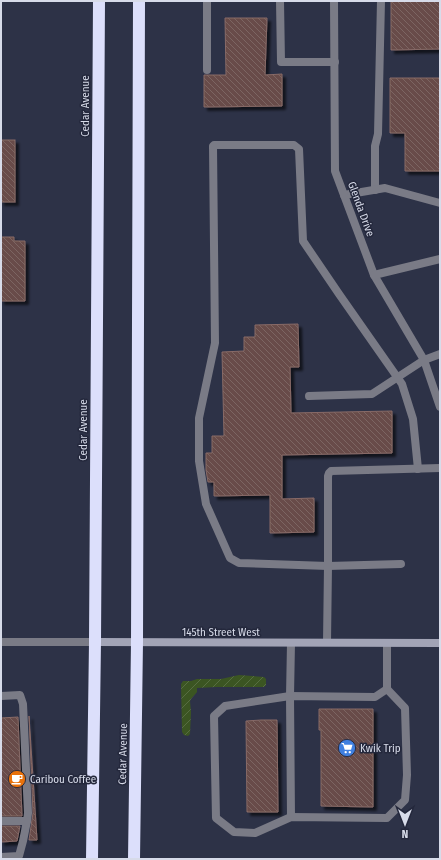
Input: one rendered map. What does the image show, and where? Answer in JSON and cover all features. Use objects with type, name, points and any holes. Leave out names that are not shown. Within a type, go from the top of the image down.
[{"type":"highway","name":"Cedar Avenue","points":[[92,859],[95,642],[98,1]]},
{"type":"highway","name":"Cedar Avenue","points":[[134,859],[137,642],[139,1]]},
{"type":"street","points":[[207,1],[207,70]]},
{"type":"street","points":[[280,1],[280,62],[334,62]]},
{"type":"street","name":"Glenda Drive","points":[[334,1],[334,170],[374,275],[424,360],[440,406]]},
{"type":"street","points":[[376,190],[375,146],[378,134],[381,1]]},
{"type":"street","points":[[401,564],[328,566],[239,564],[230,558],[206,504],[199,461],[200,418],[215,343],[212,146],[294,145],[299,149],[303,241],[402,384],[414,419],[418,469]]},
{"type":"street","points":[[344,195],[385,188],[440,204]]},
{"type":"street","points":[[374,275],[440,259]]},
{"type":"street","points":[[309,396],[372,394],[424,360],[440,354]]},
{"type":"street","points":[[327,642],[329,473],[331,471],[440,468]]},
{"type":"street","name":"145th Street West","points":[[1,642],[440,643]]},
{"type":"street","points":[[292,642],[290,696],[292,817]]},
{"type":"street","points":[[387,643],[387,689],[405,708],[407,775],[405,800],[387,818],[292,817],[255,833],[234,832],[216,818],[214,716],[225,706],[290,696],[376,697],[387,689]]},
{"type":"street","points":[[1,696],[20,695],[23,704],[28,813],[19,856],[1,857]]},
{"type":"street","points":[[1,821],[27,821]]},
{"type":"green space","points":[[239,675],[264,677],[266,679],[266,685],[264,687],[197,688],[197,692],[190,701],[190,734],[188,736],[184,735],[182,732],[181,684],[183,681],[197,679],[221,679]]},
{"type":"building","points":[[391,1],[440,1],[440,49],[391,50]]},
{"type":"building","points":[[225,18],[267,18],[265,75],[282,74],[282,106],[204,107],[204,75],[226,75]]},
{"type":"building","points":[[390,78],[440,78],[440,171],[405,171],[405,133],[390,133]]},
{"type":"building","points":[[1,140],[15,140],[15,202],[1,202]]},
{"type":"building","points":[[1,237],[14,237],[14,241],[25,241],[25,301],[1,301]]},
{"type":"building","points":[[298,324],[299,367],[290,367],[291,413],[392,411],[392,453],[282,455],[282,499],[314,498],[314,532],[270,533],[270,495],[214,496],[214,482],[208,482],[206,453],[212,453],[212,436],[224,436],[222,352],[244,351],[244,337],[255,337],[255,325]]},
{"type":"building","name":"Kwik Trip","points":[[319,709],[373,709],[373,807],[321,806],[321,730],[319,730]]},
{"type":"building","points":[[29,716],[37,840],[29,840],[33,813]]},
{"type":"building","points":[[18,717],[22,816],[1,816],[1,718]]},
{"type":"building","points":[[277,720],[278,812],[247,812],[246,721]]},
{"type":"building","points":[[1,826],[20,826],[17,841],[1,842]]},
{"type":"place","name":"Kwik Trip","points":[[347,748]]},
{"type":"place","name":"Caribou Coffee","points":[[17,779]]}]
